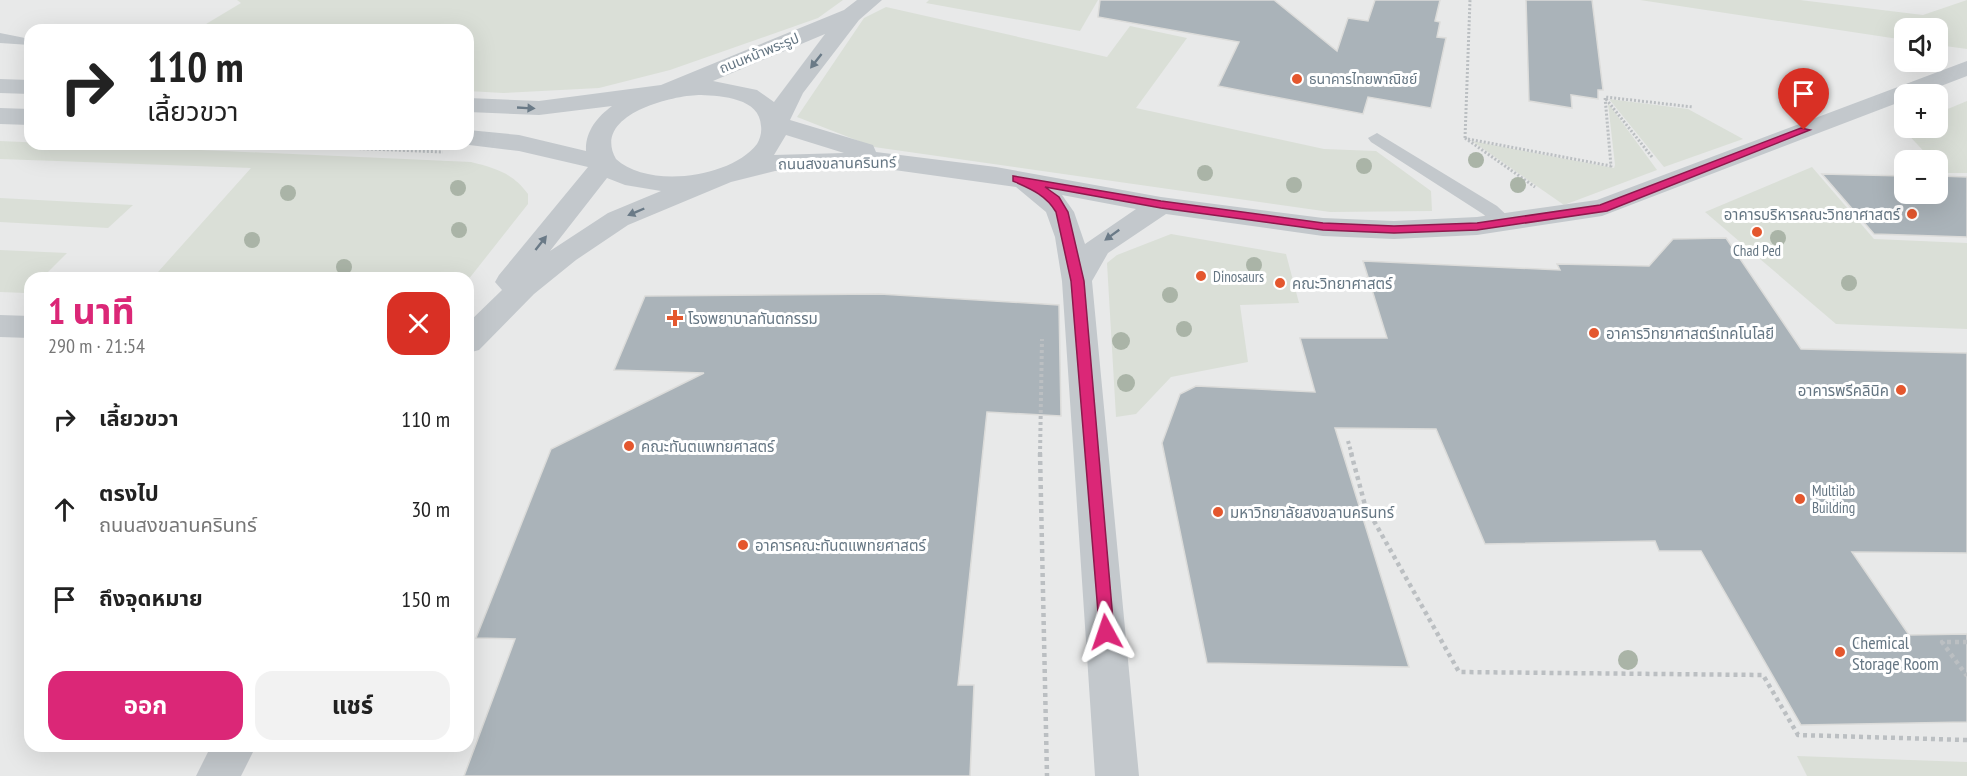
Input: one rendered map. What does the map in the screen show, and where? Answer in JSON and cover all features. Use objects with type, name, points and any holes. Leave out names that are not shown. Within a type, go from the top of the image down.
[{"type":"street","name":"ถนนหน้าพระรูป","points":[[666,92],[852,15],[872,0]]},
{"type":"street","name":"ถนนหน้าพระรูป","points":[[729,173],[750,163],[765,151],[773,137],[775,124],[792,92],[852,15]]},
{"type":"street","points":[[1077,281],[1097,247],[1114,233],[1161,205],[1359,229],[1437,228],[1505,223],[1602,208],[1967,68]]},
{"type":"street","points":[[0,86],[24,87]]},
{"type":"street","points":[[474,105],[539,108],[699,88],[739,92],[757,100],[770,111],[775,124]]},
{"type":"street","points":[[605,163],[598,150],[599,136],[608,122],[633,104],[666,92]]},
{"type":"street","points":[[0,116],[24,117]]},
{"type":"street","name":"ถนนสงขลานครินทร์","points":[[775,124],[911,163]]},
{"type":"street","points":[[474,144],[519,142],[605,163],[621,174],[645,182],[672,184],[701,181],[729,173]]},
{"type":"street","name":"ถนนสงขลานครินทร์","points":[[729,173],[775,163],[880,160],[911,163],[1161,205]]},
{"type":"street","points":[[474,332],[504,289],[605,163]]},
{"type":"street","points":[[474,335],[523,287],[566,253],[618,219],[729,173]]},
{"type":"street","points":[[1030,184],[1054,200],[1062,212],[1077,281],[1117,776]]},
{"type":"street","points":[[0,326],[24,327]]},
{"type":"street","points":[[218,776],[231,752]]},
{"type":"lane","points":[[0,38],[24,42]]},
{"type":"lane","points":[[1377,138],[1490,210],[1505,223]]},
{"type":"path","points":[[1465,138],[1470,0]]},
{"type":"path","points":[[1465,138],[1611,166],[1605,97]]},
{"type":"path","points":[[1605,97],[1693,107]]},
{"type":"path","points":[[1605,97],[1656,162]]},
{"type":"path","points":[[1465,138],[1541,192]]},
{"type":"path","points":[[1042,327],[1039,405],[1047,776]]},
{"type":"path","points":[[1348,441],[1365,505],[1459,672],[1763,675],[1798,735],[1967,740]]},
{"type":"path","points":[[1967,642],[1942,642],[1967,676]]},
{"type":"shaded area","name":"มหาวิทยาลัยสงขลานครินทร์","points":[[0,0],[1967,0],[1967,776],[0,776]]},
{"type":"shaded area","points":[[237,0],[843,0],[818,18],[670,70],[599,88],[503,93],[474,91],[474,24],[206,24],[241,3]]},
{"type":"shaded area","points":[[929,0],[1098,0],[1080,31],[926,3]]},
{"type":"shaded area","points":[[1640,0],[1800,0],[1923,15],[1967,0],[1967,49],[1948,46],[1948,18],[1894,18],[1894,38]]},
{"type":"shaded area","points":[[886,7],[1107,57],[1130,26],[1187,38],[1136,108],[1324,149],[1376,151],[1431,191],[1432,211],[1330,212],[874,147],[797,117],[864,18]]},
{"type":"shaded area","points":[[1609,99],[1688,109],[1743,139],[1664,167]]},
{"type":"shaded area","points":[[1967,101],[1967,173],[1948,173],[1948,150],[1923,150],[1911,138],[1948,138],[1948,109]]},
{"type":"shaded area","points":[[1608,103],[1657,170],[1564,205],[1472,141],[1614,168]]},
{"type":"shaded area","points":[[0,141],[24,142],[24,150],[202,150],[471,162],[496,169],[510,176],[528,194],[528,204],[474,272],[158,272],[251,168],[0,159]]},
{"type":"shaded area","points":[[1812,167],[1874,239],[1967,243],[1967,329],[1836,324],[1705,212]]},
{"type":"shaded area","points":[[0,198],[133,205],[108,228],[0,222]]},
{"type":"shaded area","points":[[1171,234],[1286,254],[1299,303],[1240,305],[1248,362],[1171,377],[1136,414],[1116,417],[1107,263],[1117,255]]},
{"type":"shaded area","points":[[0,250],[67,253],[48,272],[24,272],[24,293],[0,292]]},
{"type":"shaded area","points":[[1797,756],[1967,762],[1967,776],[1807,776]]},
{"type":"building","points":[[1100,0],[1274,0],[1337,51],[1348,18],[1368,21],[1375,0],[1440,0],[1435,21],[1440,22],[1437,37],[1446,38],[1431,108],[1368,97],[1363,114],[1218,86],[1239,42],[1098,17]]},
{"type":"building","points":[[1526,0],[1592,0],[1603,90],[1598,90],[1598,99],[1571,95],[1572,108],[1529,101]]},
{"type":"building","name":"อาคารบริหารคณะวิทยาศาสตร์","points":[[1822,174],[1894,176],[1894,204],[1948,204],[1948,176],[1967,177],[1967,237],[1874,234]]},
{"type":"building","points":[[1726,238],[1801,349],[1967,353],[1967,553],[1852,552],[1909,635],[1967,634],[1967,722],[1801,725],[1701,551],[1659,551],[1655,541],[1485,544],[1436,429],[1335,428],[1409,667],[1207,663],[1162,443],[1180,394],[1196,386],[1315,392],[1300,338],[1387,338],[1363,261],[1560,270],[1557,264],[1649,266],[1673,239]]},
{"type":"building","points":[[880,294],[1059,305],[1061,416],[987,412],[958,685],[974,685],[970,776],[464,776],[515,639],[476,638],[551,449],[704,373],[614,370],[645,296]]},
{"type":"place","name":"ธนาคารไทยพาณิชย์","points":[[1297,79]]},
{"type":"place","name":"อาคารบริหารคณะวิทยาศาสตร์","points":[[1912,214]]},
{"type":"place","name":"Chad Ped","points":[[1757,232]]},
{"type":"place","name":"Dinosaurs","points":[[1201,276]]},
{"type":"place","name":"คณะวิทยาศาสตร์","points":[[1280,283]]},
{"type":"place","name":"โรงพยาบาลทันตกรรม","points":[[675,318]]},
{"type":"place","name":"อาคารวิทยาศาสตร์เทคโนโลยี","points":[[1594,333]]},
{"type":"place","name":"อาคารพรีคลินิค","points":[[1901,390]]},
{"type":"place","name":"คณะทันตแพทยศาสตร์","points":[[629,446]]},
{"type":"place","name":"Multilab Building","points":[[1800,499]]},
{"type":"place","name":"มหาวิทยาลัยสงขลานครินทร์","points":[[1218,512]]},
{"type":"place","name":"อาคารคณะทันตแพทยศาสตร์","points":[[743,545]]},
{"type":"place","name":"Chemical Storage Room","points":[[1840,652]]},
{"type":"route","points":[[1106,632],[1077,281],[1062,212],[1054,200],[1042,190],[1017,179],[1161,205],[1323,227],[1394,230],[1477,226],[1544,219],[1602,208],[1804,130]]}]
